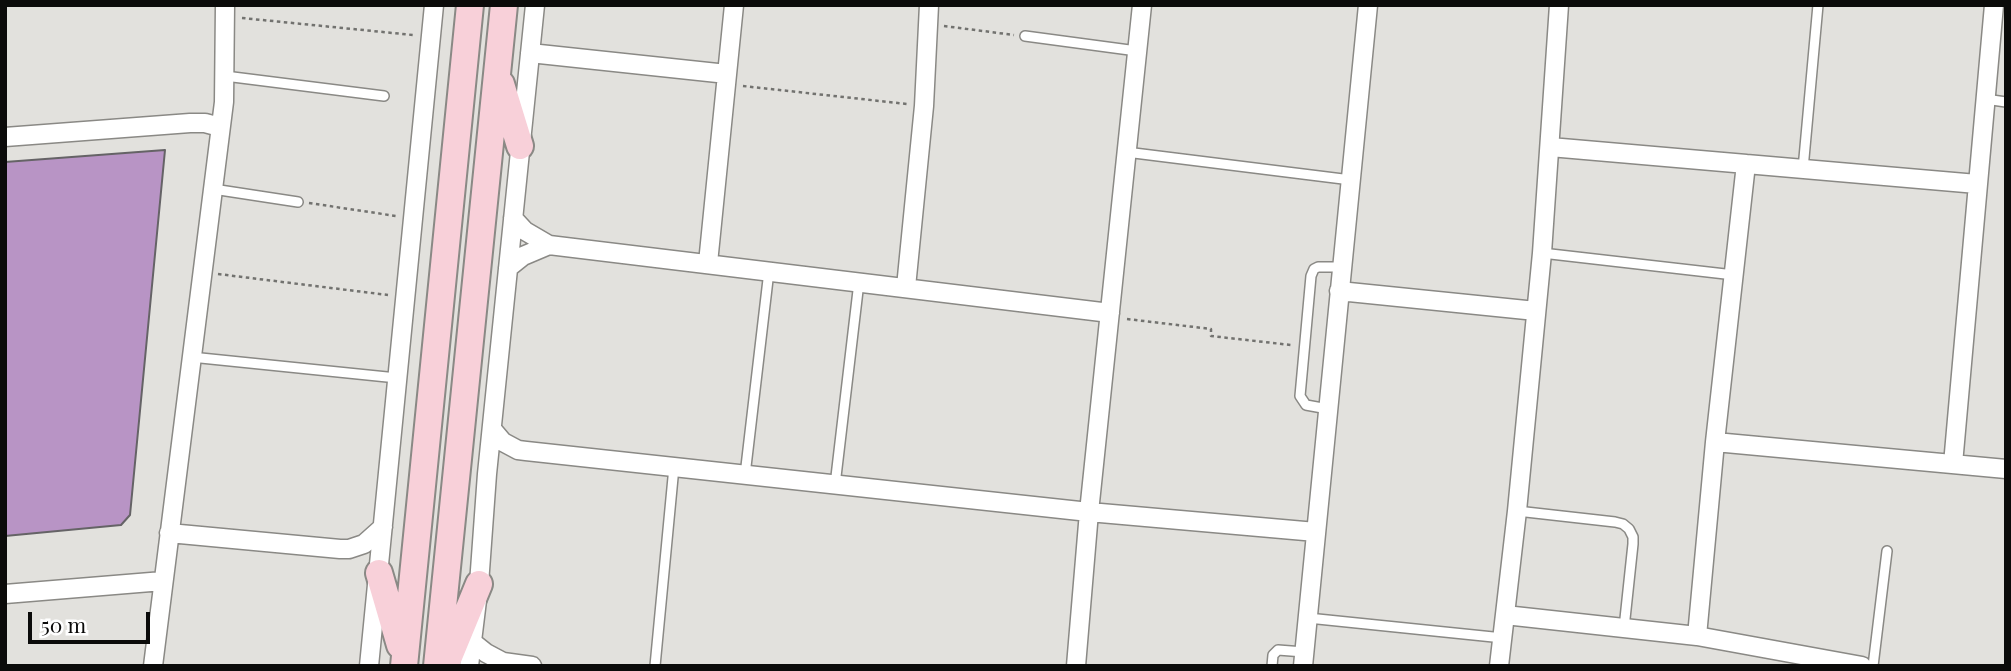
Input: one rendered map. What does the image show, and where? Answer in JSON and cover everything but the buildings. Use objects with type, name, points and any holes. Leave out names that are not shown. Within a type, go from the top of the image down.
[{"type":"main road","points":[[404,664],[470,5]]},
{"type":"main road","points":[[438,666],[504,5]]},
{"type":"main road","points":[[498,72],[520,146]]},
{"type":"main road","points":[[379,573],[404,664]]},
{"type":"main road","points":[[446,666],[479,584]]},
{"type":"street","points":[[369,666],[434,5]]},
{"type":"street","points":[[468,666],[479,584],[535,5]]},
{"type":"street","points":[[708,263],[734,5]]},
{"type":"street","points":[[906,287],[924,106],[929,5]]},
{"type":"street","points":[[1076,666],[1089,512],[1142,5]]},
{"type":"street","points":[[1303,659],[1368,5]]},
{"type":"street","points":[[1499,666],[1542,253],[1559,5]]},
{"type":"street","points":[[1953,464],[1994,5]]},
{"type":"street","points":[[153,666],[224,102],[225,11]]},
{"type":"street","points":[[530,53],[726,79]]},
{"type":"street","points":[[5,137],[190,122],[220,127]]},
{"type":"street","points":[[1550,147],[1977,184]]},
{"type":"street","points":[[1697,636],[1715,442],[1746,164]]},
{"type":"street","points":[[513,218],[525,231],[549,244],[906,287],[1110,315]]},
{"type":"street","points":[[508,268],[523,256],[549,244]]},
{"type":"street","points":[[1339,290],[1536,311]]},
{"type":"street","points":[[492,429],[503,442],[526,452],[1089,512],[1316,532]]},
{"type":"street","points":[[1715,442],[2006,469]]},
{"type":"street","points":[[488,474],[509,458],[526,452]]},
{"type":"street","points":[[169,533],[348,549],[372,539],[383,527]]},
{"type":"street","points":[[340,549],[366,561],[379,573]]},
{"type":"street","points":[[5,594],[163,581]]},
{"type":"street","points":[[1505,615],[1697,636],[1862,666]]},
{"type":"street","points":[[471,641],[495,664],[531,666]]},
{"type":"lane","points":[[1803,169],[1818,5]]},
{"type":"lane","points":[[1025,36],[1137,51]]},
{"type":"lane","points":[[225,76],[384,96]]},
{"type":"lane","points":[[1985,99],[2006,102]]},
{"type":"lane","points":[[1126,152],[1351,180]]},
{"type":"lane","points":[[212,189],[298,201]]},
{"type":"lane","points":[[1542,253],[1734,275]]},
{"type":"lane","points":[[1328,409],[1306,405],[1300,396],[1304,346],[1312,272],[1318,267],[1342,267]]},
{"type":"lane","points":[[745,475],[769,271]]},
{"type":"lane","points":[[835,485],[859,282]]},
{"type":"lane","points":[[191,357],[397,378]]},
{"type":"lane","points":[[656,666],[674,467]]},
{"type":"lane","points":[[1517,511],[1615,522],[1629,529],[1633,544],[1624,628]]},
{"type":"lane","points":[[1873,666],[1887,551]]},
{"type":"lane","points":[[1308,618],[1503,638]]},
{"type":"lane","points":[[1272,666],[1273,655],[1278,650],[1303,659]]},
{"type":"path","points":[[225,11],[431,37]]},
{"type":"path","points":[[927,24],[1025,36]]},
{"type":"path","points":[[726,79],[924,106]]},
{"type":"path","points":[[298,201],[413,218]]},
{"type":"path","points":[[202,272],[405,297]]},
{"type":"path","points":[[1110,315],[1211,329],[1211,336],[1304,346]]}]
